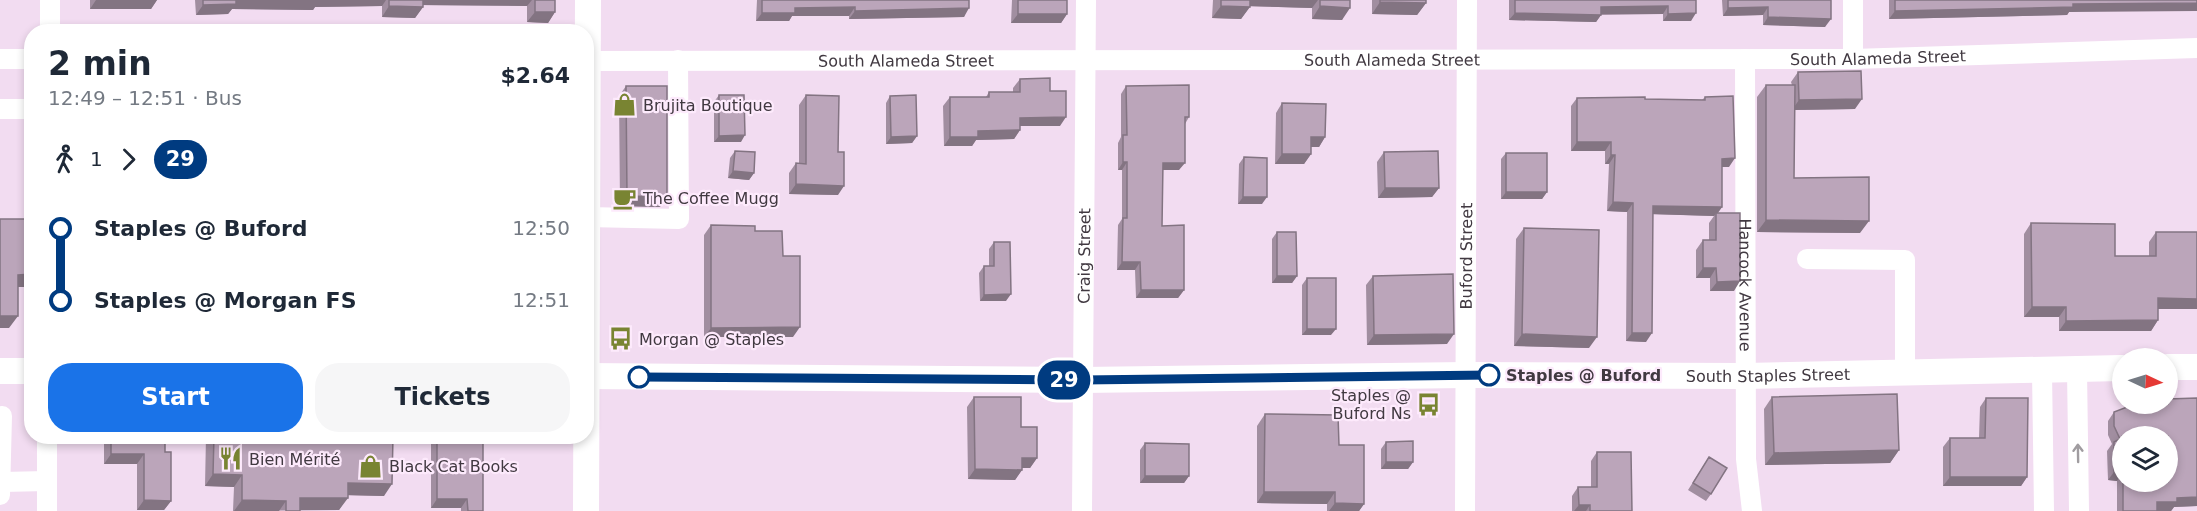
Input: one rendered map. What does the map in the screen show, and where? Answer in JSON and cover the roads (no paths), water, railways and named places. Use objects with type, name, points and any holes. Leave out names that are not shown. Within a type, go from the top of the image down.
[{"type":"main road","points":[[588,0],[588,24]]},
{"type":"main road","points":[[2178,367],[2197,367]]},
{"type":"main road","name":"South Staples Street","points":[[594,376],[1082,380],[1466,375],[1745,376],[2112,369]]},
{"type":"main road","points":[[0,371],[24,371]]},
{"type":"main road","points":[[586,444],[586,511]]},
{"type":"street","points":[[50,0],[50,24]]},
{"type":"street","name":"Craig Street","points":[[1082,511],[1086,0]]},
{"type":"street","name":"Buford Street","points":[[1465,511],[1467,0]]},
{"type":"street","points":[[1853,0],[1853,59]]},
{"type":"street","name":"South Alameda Street","points":[[594,61],[1085,62],[1853,59],[2197,48]]},
{"type":"street","points":[[0,59],[24,59]]},
{"type":"street","name":"Hancock Avenue","points":[[1745,59],[1746,459],[1752,511]]},
{"type":"street","points":[[594,217],[679,219],[678,60]]},
{"type":"street","points":[[0,109],[24,109]]},
{"type":"street","points":[[1807,259],[1905,260],[1905,373]]},
{"type":"street","points":[[2077,370],[2079,511]]},
{"type":"street","points":[[2043,371],[2044,511]]},
{"type":"street","points":[[2,417],[1,488],[47,482]]},
{"type":"street","points":[[47,511],[48,444]]},
{"type":"place","name":"Brujita Boutique","points":[[625,105]]},
{"type":"place","name":"The Coffee Mugg","points":[[625,198]]},
{"type":"place","name":"Morgan @ Staples","points":[[621,339]]},
{"type":"place","name":"Staples @ Buford","points":[[1489,375]]},
{"type":"place","name":"Staples @ Buford Ns","points":[[1429,404]]},
{"type":"place","name":"Bien Mérité","points":[[231,459]]},
{"type":"place","name":"Black Cat Books","points":[[371,466]]}]
